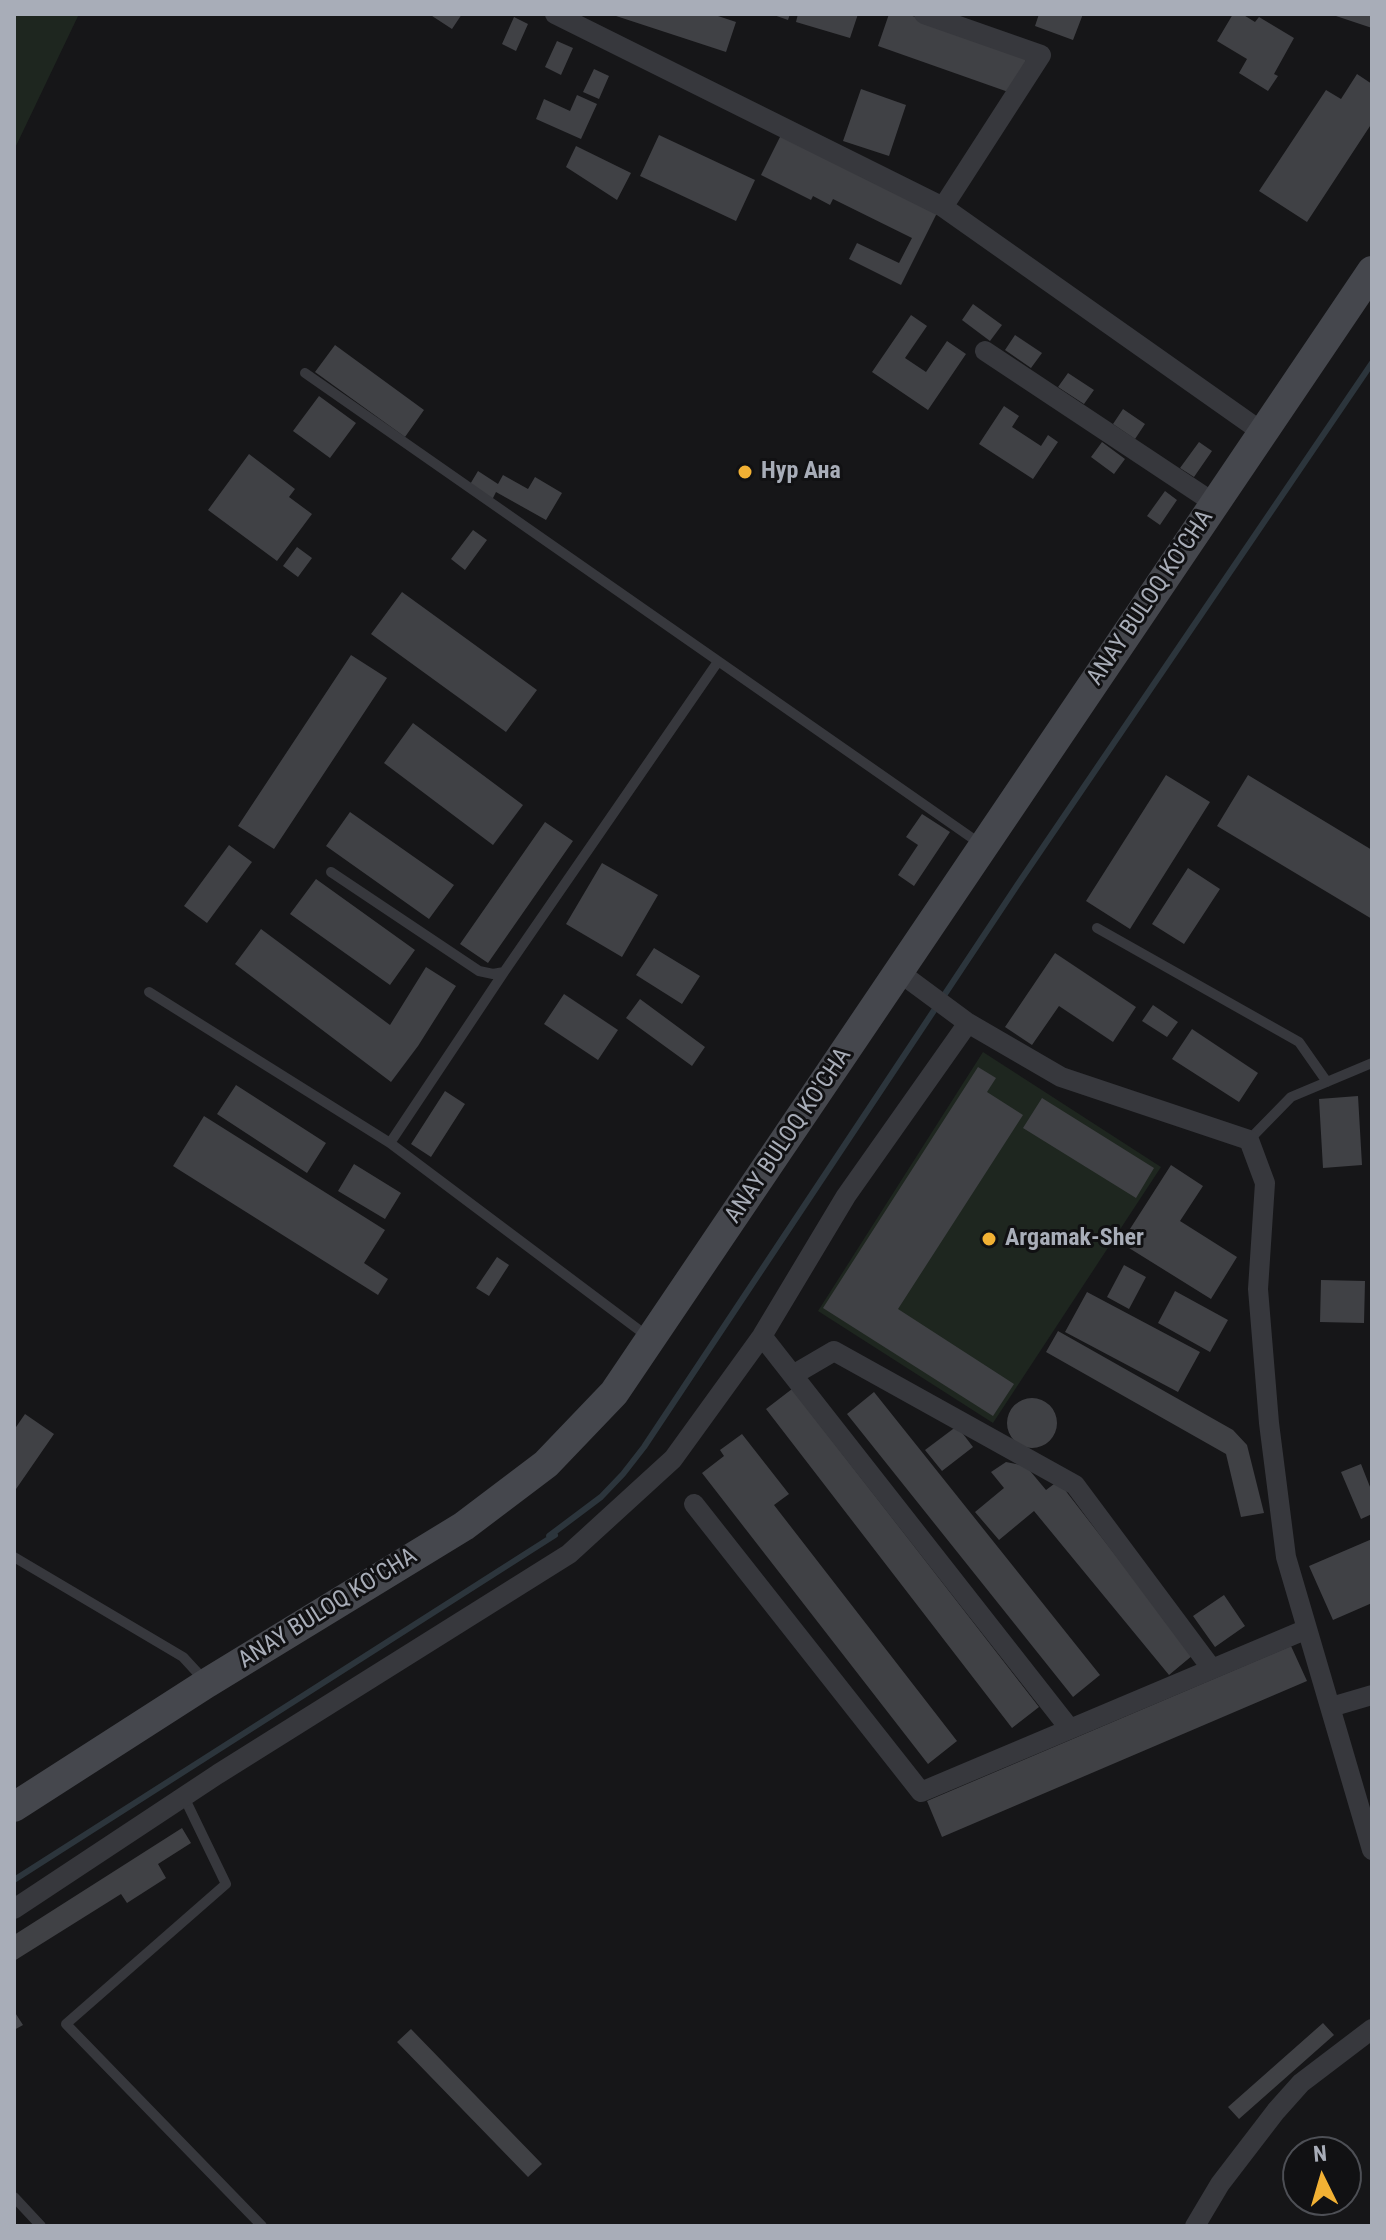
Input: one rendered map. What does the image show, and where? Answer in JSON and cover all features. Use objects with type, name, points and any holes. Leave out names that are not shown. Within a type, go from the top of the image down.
[{"type":"main road","name":"ANAY BULOQ KO'CHA","points":[[14,1807],[207,1683],[464,1526],[546,1464],[614,1393],[1372,271]]},
{"type":"street","points":[[555,14],[943,207],[1262,432]]},
{"type":"street","points":[[924,14],[1041,55],[943,207]]},
{"type":"street","points":[[985,351],[1214,503]]},
{"type":"street","points":[[899,972],[968,1023],[1061,1077],[1249,1140],[1265,1183],[1258,1289],[1269,1423],[1286,1557],[1372,1850]]},
{"type":"street","points":[[14,1909],[184,1797],[569,1554],[673,1459],[762,1336],[846,1196],[968,1023]]},
{"type":"street","points":[[762,1336],[1070,1729]]},
{"type":"street","points":[[793,1375],[834,1351],[1075,1485],[1212,1669]]},
{"type":"street","points":[[694,1504],[921,1792],[1307,1629]]},
{"type":"street","points":[[1331,1707],[1372,1695]]},
{"type":"street","points":[[1195,2226],[1220,2184],[1301,2083],[1372,2029]]},
{"type":"lane","points":[[305,373],[983,846]]},
{"type":"lane","points":[[390,1143],[717,663]]},
{"type":"lane","points":[[331,872],[479,971],[493,974],[504,972]]},
{"type":"lane","points":[[1097,928],[1299,1042],[1327,1082]]},
{"type":"lane","points":[[149,992],[390,1143],[652,1340]]},
{"type":"lane","points":[[1249,1140],[1291,1097],[1372,1063]]},
{"type":"lane","points":[[14,1557],[183,1657],[207,1683]]},
{"type":"lane","points":[[184,1797],[226,1884],[66,2024],[262,2226]]},
{"type":"lane","points":[[14,2197],[41,2226]]},
{"type":"shaded area","points":[[14,14],[79,14],[14,150]]},
{"type":"shaded area","name":"Argamak-Sher","points":[[983,1052],[1161,1167],[993,1423],[818,1311]]},
{"type":"building","points":[[429,14],[462,14],[452,29]]},
{"type":"building","points":[[712,14],[736,22],[726,52],[613,15]]},
{"type":"building","points":[[771,14],[790,14],[788,20]]},
{"type":"building","points":[[798,14],[858,14],[850,38],[796,22]]},
{"type":"building","points":[[889,14],[907,14],[1027,57],[1014,94],[878,46]]},
{"type":"building","points":[[1039,14],[1083,14],[1073,40],[1035,26]]},
{"type":"building","points":[[1233,14],[1242,14],[1255,22],[1259,17],[1294,38],[1268,91],[1239,73],[1247,59],[1217,41]]},
{"type":"building","points":[[1372,14],[1372,28],[1333,15]]},
{"type":"building","points":[[514,17],[528,24],[516,51],[502,44]]},
{"type":"building","points":[[557,41],[573,48],[561,75],[545,67]]},
{"type":"building","points":[[594,69],[609,76],[599,99],[583,92]]},
{"type":"building","points":[[1357,74],[1372,84],[1372,123],[1307,222],[1259,191],[1326,90],[1341,99]]},
{"type":"building","points":[[861,89],[906,105],[889,156],[843,141]]},
{"type":"building","points":[[577,95],[597,104],[581,139],[536,119],[544,99],[570,111]]},
{"type":"building","points":[[659,135],[755,180],[736,221],[640,176]]},
{"type":"building","points":[[781,135],[937,213],[901,285],[849,259],[857,243],[899,263],[912,238],[833,199],[830,205],[813,196],[811,200],[761,175]]},
{"type":"building","points":[[576,146],[631,173],[617,200],[566,167]]},
{"type":"building","points":[[973,304],[1002,325],[990,341],[962,320]]},
{"type":"building","points":[[911,315],[927,326],[905,358],[926,372],[947,341],[966,354],[928,410],[872,372]]},
{"type":"building","points":[[1015,335],[1042,353],[1031,368],[1005,350]]},
{"type":"building","points":[[335,345],[424,410],[405,437],[315,372]]},
{"type":"building","points":[[1068,373],[1094,390],[1084,404],[1058,387]]},
{"type":"building","points":[[319,396],[356,423],[330,458],[293,431]]},
{"type":"building","points":[[1004,406],[1019,416],[1012,427],[1041,446],[1048,435],[1058,442],[1033,479],[979,444]]},
{"type":"building","points":[[1123,409],[1145,424],[1135,439],[1113,424]]},
{"type":"building","points":[[1102,442],[1125,459],[1114,474],[1091,457]]},
{"type":"building","points":[[1199,442],[1212,451],[1194,477],[1180,468]]},
{"type":"building","points":[[249,454],[295,489],[289,497],[312,514],[277,561],[208,510]]},
{"type":"building","points":[[478,471],[498,484],[503,475],[528,489],[535,477],[562,493],[546,520],[496,492],[492,500],[469,486]]},
{"type":"building","points":[[1165,491],[1177,500],[1160,525],[1147,516]]},
{"type":"building","points":[[473,530],[487,540],[465,570],[451,559]]},
{"type":"building","points":[[297,547],[312,558],[298,577],[283,566]]},
{"type":"building","points":[[402,592],[537,690],[506,732],[371,634]]},
{"type":"building","points":[[351,655],[387,678],[274,849],[238,826]]},
{"type":"building","points":[[413,723],[523,805],[493,845],[384,763]]},
{"type":"building","points":[[1166,775],[1210,802],[1130,929],[1086,901]]},
{"type":"building","points":[[1248,775],[1372,850],[1372,919],[1217,826]]},
{"type":"building","points":[[350,812],[454,885],[429,919],[326,846]]},
{"type":"building","points":[[922,814],[950,832],[914,886],[898,875],[918,845],[906,837]]},
{"type":"building","points":[[545,822],[573,841],[488,963],[460,944]]},
{"type":"building","points":[[229,845],[252,862],[207,923],[184,906]]},
{"type":"building","points":[[602,863],[658,895],[622,957],[566,924]]},
{"type":"building","points":[[1188,868],[1220,889],[1184,944],[1152,924]]},
{"type":"building","points":[[316,879],[415,950],[390,985],[290,914]]},
{"type":"building","points":[[261,929],[390,1025],[426,967],[456,986],[391,1082],[235,964]]},
{"type":"building","points":[[654,948],[700,976],[682,1004],[636,975]]},
{"type":"building","points":[[1055,953],[1136,1007],[1113,1042],[1059,1006],[1032,1045],[1005,1027]]},
{"type":"building","points":[[564,994],[618,1030],[598,1060],[544,1024]]},
{"type":"building","points":[[640,999],[705,1047],[692,1066],[626,1018]]},
{"type":"building","points":[[1153,1005],[1178,1022],[1167,1037],[1142,1021]]},
{"type":"building","points":[[1192,1029],[1258,1073],[1239,1102],[1172,1059]]},
{"type":"building","points":[[978,1067],[996,1078],[987,1092],[1023,1115],[898,1309],[1014,1384],[993,1416],[823,1308]]},
{"type":"building","points":[[236,1085],[326,1143],[307,1173],[217,1114]]},
{"type":"building","points":[[445,1091],[465,1104],[431,1157],[411,1144]]},
{"type":"building","points":[[1358,1096],[1362,1165],[1323,1168],[1319,1099]]},
{"type":"building","points":[[1042,1098],[1154,1168],[1136,1198],[1023,1128]]},
{"type":"building","points":[[204,1116],[385,1230],[364,1263],[388,1279],[378,1295],[173,1166]]},
{"type":"building","points":[[354,1164],[401,1193],[385,1219],[338,1191]]},
{"type":"building","points":[[1171,1165],[1203,1186],[1180,1221],[1237,1257],[1211,1299],[1121,1243]]},
{"type":"building","points":[[497,1257],[509,1265],[489,1296],[476,1288]]},
{"type":"building","points":[[1124,1265],[1146,1277],[1129,1309],[1107,1297]]},
{"type":"building","points":[[1321,1280],[1365,1281],[1364,1323],[1320,1322]]},
{"type":"building","points":[[1175,1291],[1228,1320],[1210,1352],[1158,1323]]},
{"type":"building","points":[[1087,1292],[1200,1352],[1178,1392],[1065,1332]]},
{"type":"building","points":[[1058,1331],[1233,1430],[1247,1445],[1264,1513],[1241,1517],[1226,1454],[1046,1352]]},
{"type":"building","points":[[792,1389],[1039,1707],[1012,1728],[766,1409]]},
{"type":"building","points":[[874,1392],[1100,1675],[1073,1697],[847,1414]]},
{"type":"building","points":[[1032,1398],[1049,1406],[1057,1423],[1049,1440],[1032,1448],[1015,1440],[1007,1423],[1015,1406]]},
{"type":"building","points":[[25,1414],[54,1434],[14,1492],[14,1430]]},
{"type":"building","points":[[957,1426],[973,1447],[942,1471],[925,1450]]},
{"type":"building","points":[[742,1434],[789,1494],[774,1505],[957,1741],[928,1764],[702,1473],[724,1456],[720,1450]]},
{"type":"building","points":[[1006,1462],[1026,1466],[1046,1490],[1058,1481],[1193,1655],[1169,1675],[1034,1511],[999,1540],[975,1512],[1004,1488],[991,1472]]},
{"type":"building","points":[[1361,1464],[1372,1492],[1372,1514],[1361,1519],[1341,1472]]},
{"type":"building","points":[[1372,1539],[1372,1603],[1333,1620],[1309,1566]]},
{"type":"building","points":[[1224,1595],[1245,1626],[1215,1647],[1193,1616]]},
{"type":"building","points":[[1291,1646],[1307,1681],[942,1837],[927,1801]]},
{"type":"building","points":[[182,1828],[191,1843],[158,1864],[166,1878],[127,1903],[121,1894],[14,1961],[14,1935]]},
{"type":"building","points":[[14,2011],[23,2025],[14,2030]]},
{"type":"building","points":[[1323,2023],[1334,2035],[1239,2119],[1228,2107]]},
{"type":"building","points":[[411,2029],[542,2164],[528,2177],[397,2042]]},
{"type":"waterway","points":[[14,1880],[555,1535],[549,1536],[601,1497],[623,1474],[1372,363]]},
{"type":"place","name":"Нур Ана","points":[[745,472]]},
{"type":"place","name":"Argamak-Sher","points":[[989,1239]]}]
